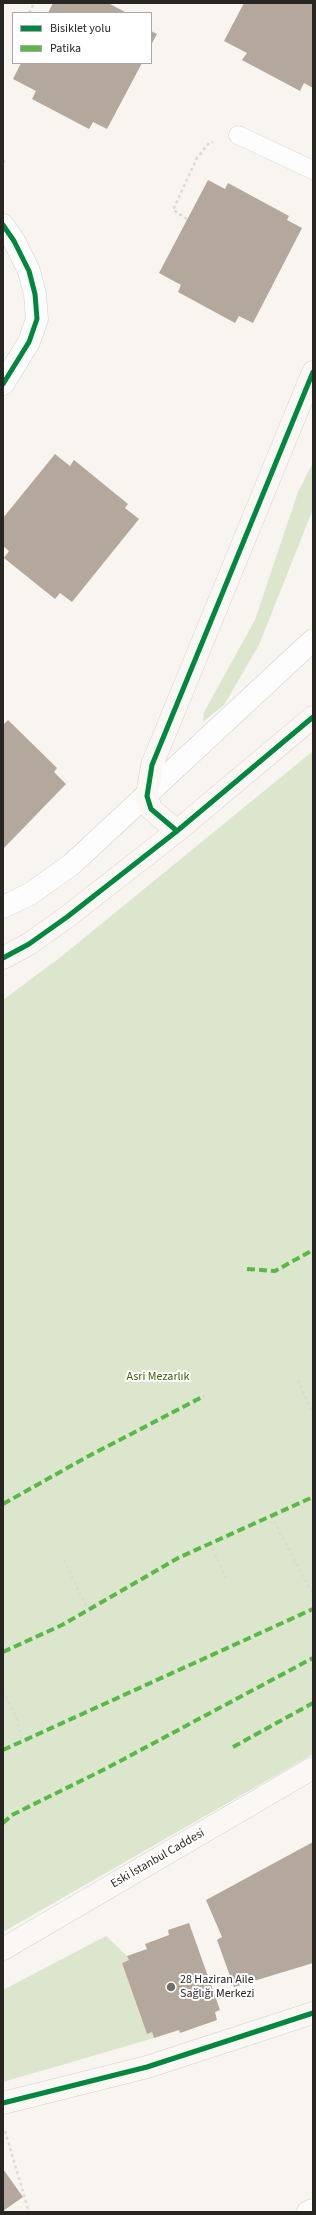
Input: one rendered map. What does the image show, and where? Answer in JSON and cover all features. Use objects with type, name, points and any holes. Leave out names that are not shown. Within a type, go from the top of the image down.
[{"type":"street","points":[[3,225],[14,241],[29,270],[35,294],[37,319],[29,342],[3,384]]},
{"type":"street","points":[[177,832],[152,809],[147,796],[152,765],[313,372]]},
{"type":"street","points":[[3,907],[30,894],[72,864],[147,796],[313,640]]},
{"type":"street","points":[[3,958],[29,944],[67,918],[177,832],[313,717]]},
{"type":"street","name":"Eski İstanbul Caddesi","points":[[3,1949],[313,1768]]},
{"type":"street","name":"Eski İstanbul Caddesi","points":[[3,1964],[77,1919],[313,1785]]},
{"type":"street","points":[[3,2103],[147,2067],[313,2013]]},
{"type":"street","points":[[308,2212],[313,2210]]},
{"type":"lane","points":[[238,134],[313,170]]},
{"type":"path","points":[[30,12],[34,3]]},
{"type":"path","points":[[187,219],[173,210],[197,158],[209,144],[238,134]]},
{"type":"path","points":[[3,160],[5,163],[3,165]]},
{"type":"path","points":[[298,1380],[313,1414]]},
{"type":"path","points":[[271,1516],[313,1594]]},
{"type":"path","points":[[210,1543],[226,1578]]},
{"type":"path","points":[[64,1560],[88,1610]]},
{"type":"path","points":[[3,1691],[16,1717],[22,1742]]},
{"type":"path","points":[[3,2123],[29,2212]]},
{"type":"green space","points":[[313,462],[313,509],[259,645],[224,705],[203,722],[204,712],[255,620],[298,492]]},
{"type":"green space","name":"Asri Mezarlık","points":[[313,751],[313,1754],[3,1932],[3,1000],[62,956]]},
{"type":"green space","points":[[106,1936],[127,1956],[129,1960],[122,1963],[147,2034],[152,2032],[154,2038],[3,2082],[3,1990]]},
{"type":"building","points":[[53,3],[108,3],[125,12],[48,12]]},
{"type":"building","points":[[244,3],[313,3],[313,88],[304,83],[300,91],[242,60],[247,53],[224,41]]},
{"type":"building","points":[[152,32],[157,34],[152,43]]},
{"type":"building","points":[[20,64],[141,64],[107,129],[93,122],[89,129],[32,99],[36,91],[13,79]]},
{"type":"building","points":[[208,180],[225,189],[228,183],[289,216],[287,220],[302,228],[253,323],[239,316],[235,323],[178,292],[181,285],[159,273]]},
{"type":"building","points":[[55,454],[70,466],[74,460],[128,504],[125,508],[139,519],[72,602],[60,593],[55,599],[4,558],[9,551],[3,546],[3,518]]},
{"type":"building","points":[[8,720],[57,768],[54,772],[66,784],[3,849],[3,725]]},
{"type":"building","points":[[313,1842],[313,1963],[234,1987],[217,1940],[222,1937],[206,1900]]},
{"type":"building","name":"28 Haziran Aile Sağlığı Merkezi","points":[[189,1923],[220,2010],[215,2012],[217,2020],[180,2033],[179,2030],[154,2038],[152,2032],[147,2034],[122,1963],[129,1960],[127,1956],[147,1949],[145,1944],[169,1935],[168,1930]]},
{"type":"building","points":[[3,2169],[23,2197],[3,2211]]},
{"type":"marked path","points":[[247,1269],[275,1271],[313,1250]]},
{"type":"marked path","points":[[3,1504],[85,1458],[204,1396]]},
{"type":"marked path","points":[[3,1652],[62,1625],[178,1558],[313,1497]]},
{"type":"marked path","points":[[3,1750],[313,1609]]},
{"type":"marked path","points":[[3,1823],[12,1815],[107,1768],[313,1658]]},
{"type":"marked path","points":[[233,1747],[313,1703]]},
{"type":"cycle path","points":[[3,225],[14,241],[29,271],[35,294],[37,319],[29,342],[3,384]]},
{"type":"cycle path","points":[[313,372],[152,765],[147,796],[151,809],[177,831],[313,717]]},
{"type":"cycle path","points":[[3,958],[29,944],[67,917],[177,831]]},
{"type":"cycle path","points":[[3,2103],[147,2067],[313,2013]]},
{"type":"place","name":"28 Haziran Aile Sağlığı Merkezi","points":[[171,1987]]}]
